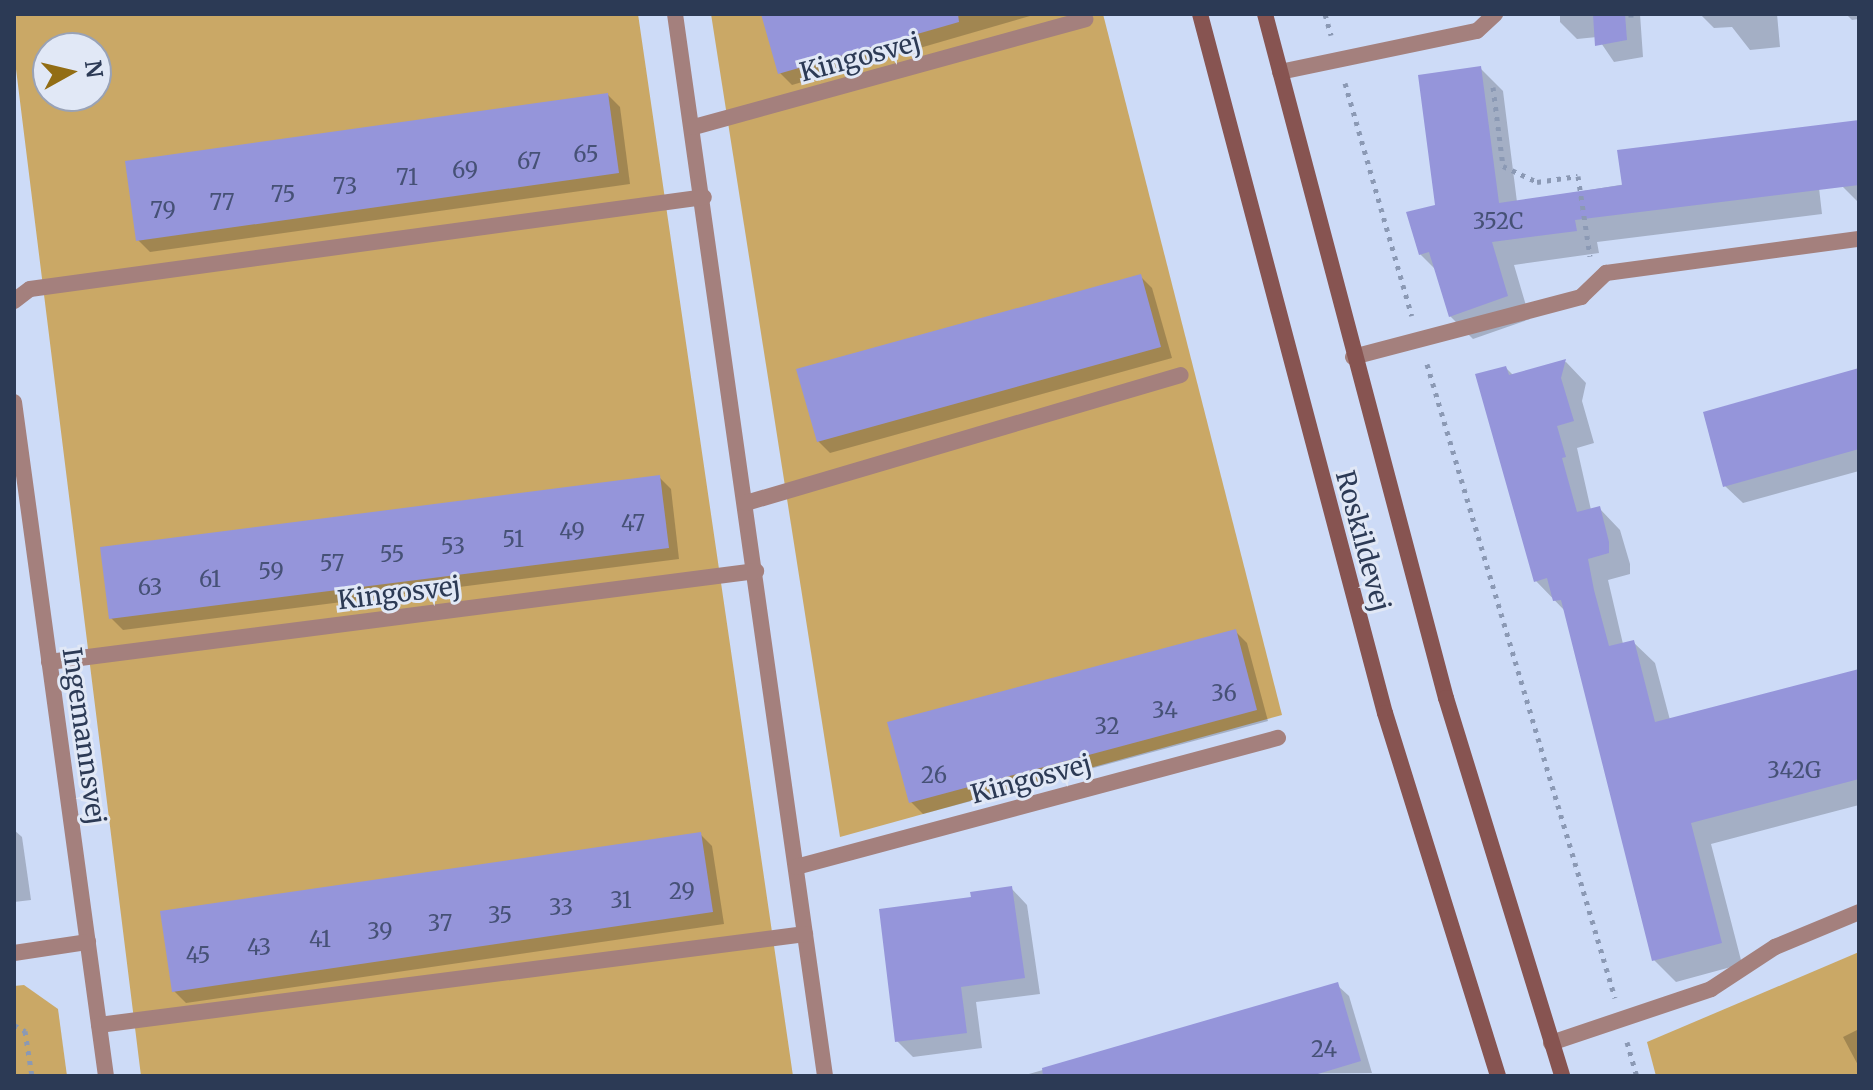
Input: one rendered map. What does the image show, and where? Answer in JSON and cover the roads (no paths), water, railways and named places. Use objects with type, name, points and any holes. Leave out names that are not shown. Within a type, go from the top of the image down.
[{"type":"main road","name":"Roskildevej","points":[[1200,14],[1381,699],[1498,1076]]},
{"type":"main road","name":"Roskildevej","points":[[1265,14],[1353,357],[1446,698],[1562,1076]]},
{"type":"street","points":[[675,14],[704,197],[825,1076]]},
{"type":"street","points":[[1280,72],[1477,31],[1495,14]]},
{"type":"street","name":"Kingosvej","points":[[694,127],[1085,19]]},
{"type":"street","points":[[14,301],[30,289],[704,197]]},
{"type":"street","points":[[1353,357],[1581,297],[1606,273],[1859,239]]},
{"type":"street","points":[[746,503],[1181,375]]},
{"type":"street","name":"Ingemannsvej","points":[[14,402],[106,1076]]},
{"type":"street","name":"Kingosvej","points":[[49,662],[756,571]]},
{"type":"street","name":"Kingosvej","points":[[796,867],[1278,738]]},
{"type":"street","points":[[1551,1043],[1711,989],[1775,947],[1859,912]]},
{"type":"street","points":[[99,1025],[805,934]]},
{"type":"street","points":[[14,953],[88,942]]}]
